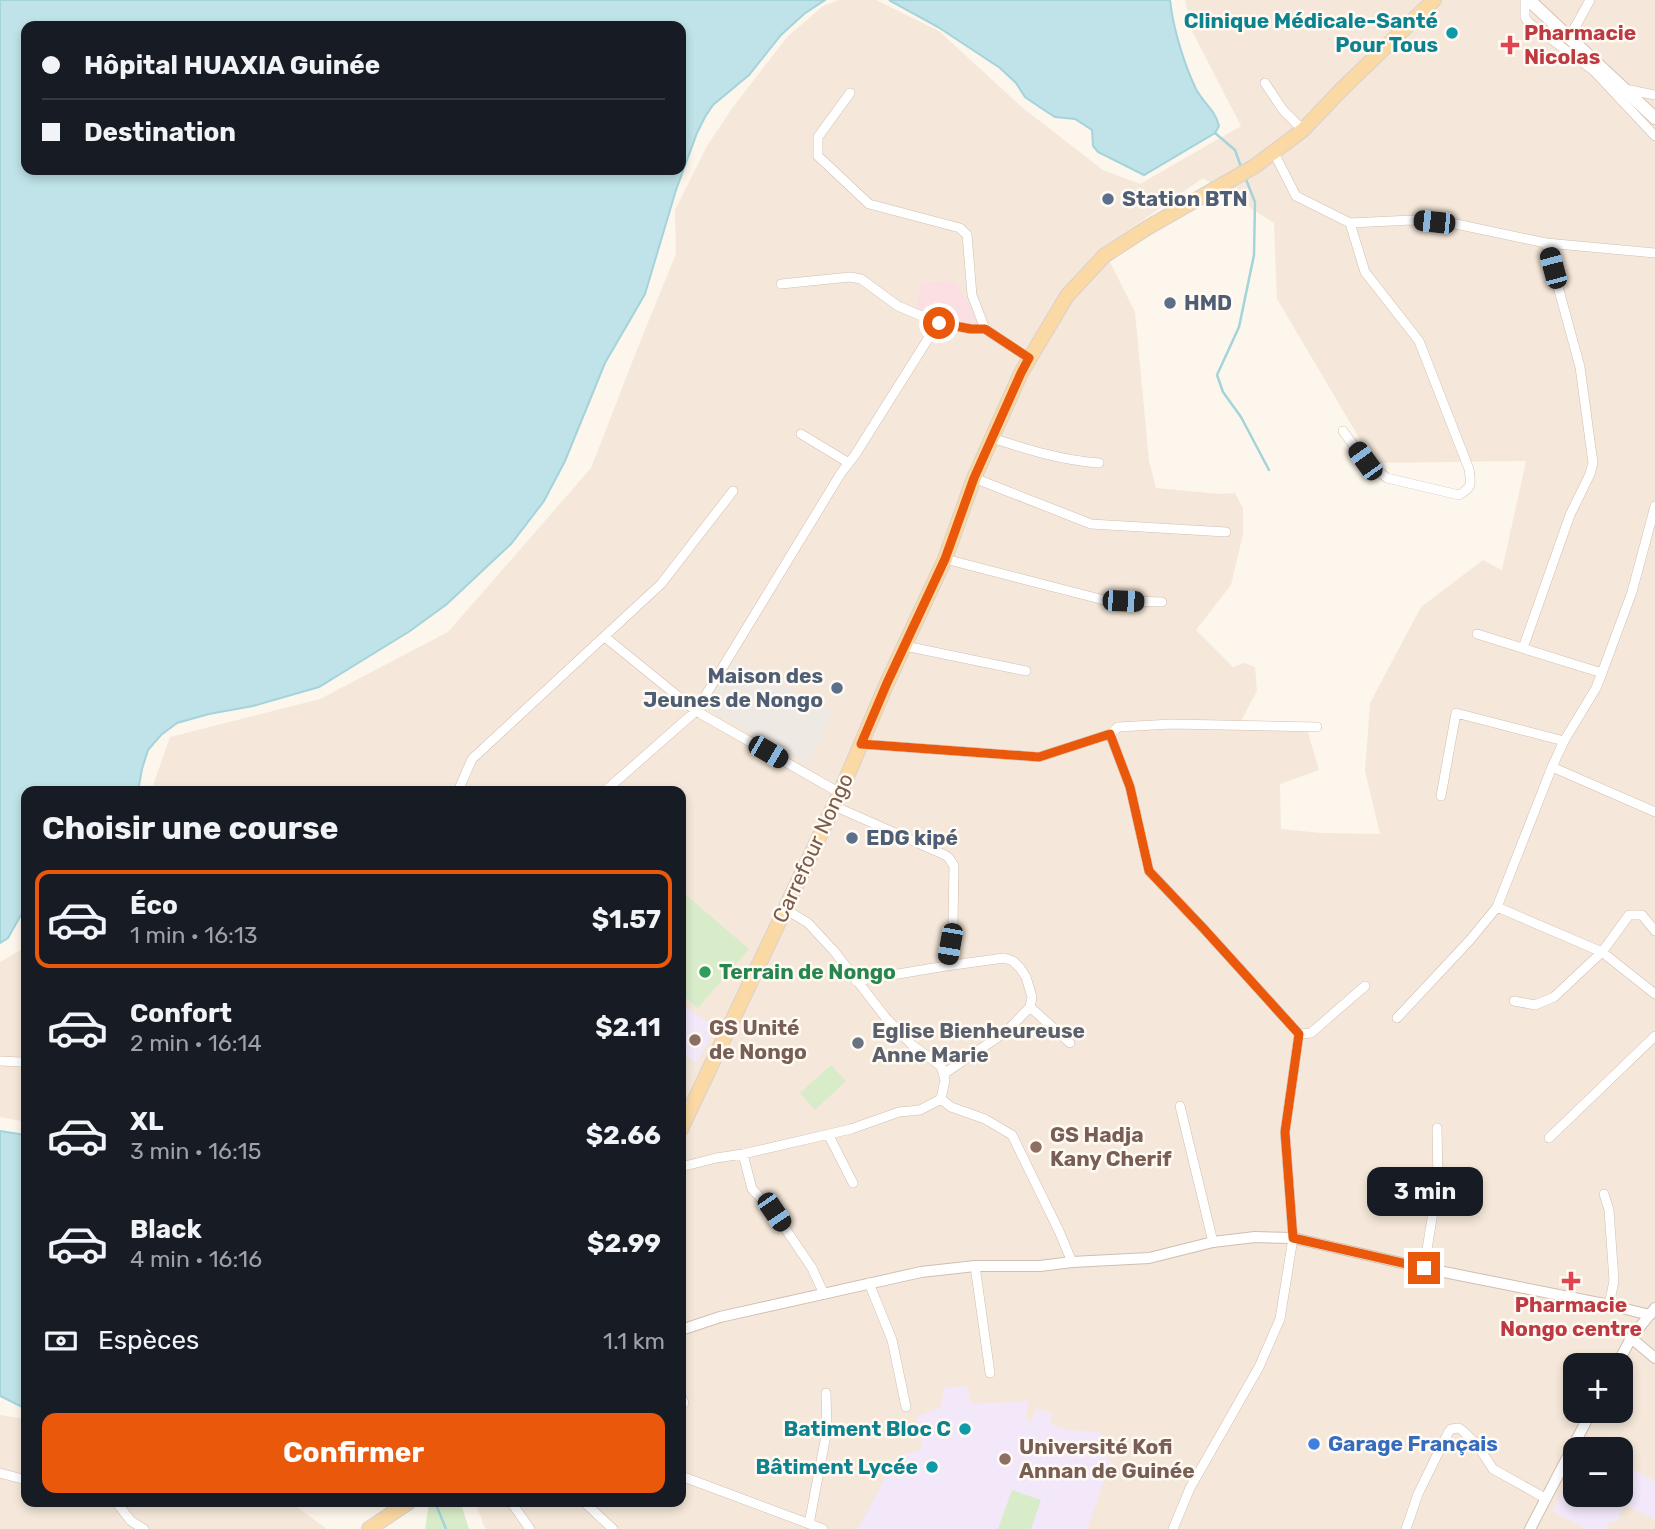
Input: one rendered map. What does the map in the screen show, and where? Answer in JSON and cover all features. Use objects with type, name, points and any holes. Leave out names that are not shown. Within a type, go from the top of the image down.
[{"type":"main road","name":"Carrefour Nongo","points":[[686,1118],[837,800],[945,559],[974,478],[1021,373],[1067,296],[1104,256],[1255,166],[1303,131],[1341,90],[1434,0]]},
{"type":"main road","points":[[1527,0],[1655,118]]},
{"type":"main road","points":[[369,1529],[402,1507]]},
{"type":"street","points":[[1527,0],[1525,17],[1528,22],[1594,71],[1655,136]]},
{"type":"street","points":[[1569,38],[1590,0]]},
{"type":"street","points":[[1265,83],[1283,110],[1303,131]]},
{"type":"street","points":[[1625,89],[1655,95]]},
{"type":"street","points":[[850,93],[818,136],[818,156],[869,204],[960,228],[967,235],[972,295],[985,329]]},
{"type":"street","points":[[1274,153],[1296,196],[1350,223],[1412,220],[1456,224],[1546,243],[1655,253]]},
{"type":"street","points":[[1343,431],[1365,461],[1387,478],[1460,495],[1467,490],[1471,482],[1469,469],[1419,341],[1365,272],[1350,223]]},
{"type":"street","points":[[1523,648],[1570,515],[1593,463],[1580,367],[1546,243]]},
{"type":"street","points":[[782,284],[850,277],[861,279],[898,306],[939,323],[985,329],[1029,358]]},
{"type":"street","points":[[611,786],[696,711],[793,549],[939,323]]},
{"type":"street","points":[[801,434],[849,463]]},
{"type":"street","points":[[992,438],[1062,459],[1099,463]]},
{"type":"street","points":[[974,478],[1091,524],[1226,532]]},
{"type":"street","points":[[460,786],[472,759],[661,584],[733,491]]},
{"type":"street","points":[[1397,1018],[1497,907],[1552,767],[1602,673],[1632,592],[1655,506]]},
{"type":"street","points":[[945,559],[1104,600],[1162,602]]},
{"type":"street","points":[[1477,634],[1602,673]]},
{"type":"street","points":[[605,637],[696,711],[837,800],[945,855],[954,866],[953,923],[946,966]]},
{"type":"street","points":[[905,646],[1026,671]]},
{"type":"street","points":[[1441,796],[1456,713],[1564,741]]},
{"type":"street","points":[[861,744],[1039,757],[1110,734],[1118,727],[1172,724],[1317,727]]},
{"type":"street","points":[[1110,734],[1130,787],[1149,871],[1299,1034],[1285,1132],[1293,1238],[1280,1319],[1259,1367],[1190,1488],[1173,1529]]},
{"type":"street","points":[[1552,767],[1655,812]]},
{"type":"street","points":[[1497,907],[1602,952],[1655,994]]},
{"type":"street","points":[[686,1166],[851,1129],[899,1112],[920,1110],[941,1099],[945,1073],[941,1066],[912,1045],[894,1027],[834,951],[807,923],[785,909]]},
{"type":"street","points":[[1514,1001],[1535,1005],[1554,998],[1602,952],[1629,915],[1642,915],[1655,931]]},
{"type":"street","points":[[856,981],[1004,958],[1013,961],[1020,968],[1026,977],[1032,997],[1030,1007],[1007,1031],[945,1073]]},
{"type":"street","points":[[1299,1034],[1311,1033],[1365,986]]},
{"type":"street","points":[[1030,1007],[1070,1044]]},
{"type":"street","points":[[1549,1138],[1655,1036]]},
{"type":"street","points":[[0,1061],[21,1062]]},
{"type":"street","points":[[941,1099],[951,1107],[985,1119],[1012,1135],[1072,1262]]},
{"type":"street","points":[[1180,1106],[1213,1242]]},
{"type":"street","points":[[1424,1268],[1438,1181],[1437,1128]]},
{"type":"street","points":[[828,1134],[853,1183]]},
{"type":"street","points":[[743,1154],[752,1189],[774,1212],[812,1268],[824,1294]]},
{"type":"street","points":[[1604,1194],[1609,1210],[1614,1281],[1609,1305]]},
{"type":"street","points":[[686,1328],[720,1317],[921,1272],[975,1266],[1040,1266],[1149,1258],[1213,1242],[1255,1237],[1293,1238],[1424,1268],[1653,1312]]},
{"type":"street","points":[[975,1266],[990,1373]]},
{"type":"street","points":[[869,1283],[892,1340],[906,1407]]},
{"type":"street","points":[[1623,1353],[1631,1338],[1653,1312]]},
{"type":"street","points":[[1631,1338],[1655,1358]]},
{"type":"street","points":[[809,1524],[827,1430],[826,1393]]},
{"type":"street","points":[[1530,1529],[1585,1423]]},
{"type":"street","points":[[1406,1529],[1418,1494],[1448,1433],[1455,1428],[1478,1446],[1493,1469],[1545,1498]]},
{"type":"street","points":[[0,1473],[21,1479]]},
{"type":"street","points":[[686,1478],[823,1529]]},
{"type":"street","points":[[120,1507],[131,1521],[144,1529]]},
{"type":"street","points":[[515,1507],[530,1529]]},
{"type":"street","points":[[589,1507],[613,1529]]},
{"type":"shaded area","points":[[839,0],[876,0],[939,31],[1023,108],[1103,170],[1140,184],[1241,126],[1191,29],[1185,0],[1655,0],[1655,1529],[487,1529],[484,1526],[477,1507],[686,1507],[686,786],[153,786],[170,737],[320,699],[448,632],[591,468],[676,254],[675,210],[707,146],[733,107],[787,37],[823,6]],"holes":[[[1203,178],[1274,223],[1277,299],[1374,463],[1526,461],[1502,570],[1483,560],[1421,607],[1370,703],[1365,771],[1380,834],[1281,829],[1280,784],[1319,770],[1307,729],[1241,721],[1257,691],[1255,667],[1244,663],[1233,667],[1196,630],[1231,585],[1243,534],[1243,508],[1235,493],[1156,488],[1149,461],[1135,312],[1103,248]]]},
{"type":"shaded area","points":[[954,281],[968,301],[975,319],[971,325],[932,318],[916,309],[921,283]]},
{"type":"shaded area","points":[[735,660],[833,711],[808,765],[714,712],[710,701]]},
{"type":"shaded area","points":[[21,950],[21,1121],[0,1117],[0,962]]},
{"type":"shaded area","name":"GS Unité de Nongo","points":[[686,1007],[715,1027],[697,1063],[686,1056]]},
{"type":"shaded area","name":"Université Kofi Annan de Guinée","points":[[967,1386],[971,1404],[1029,1401],[1025,1419],[1031,1421],[1037,1408],[1052,1413],[1050,1424],[1067,1430],[1100,1432],[1102,1455],[1108,1457],[1111,1462],[1087,1529],[858,1529],[885,1479],[887,1469],[901,1468],[901,1455],[922,1450],[917,1417],[941,1407],[944,1388]]},
{"type":"shaded area","points":[[0,1415],[21,1418],[21,1507],[297,1507],[327,1529],[0,1529]]},
{"type":"shaded area","points":[[1633,1469],[1655,1481],[1655,1520],[1629,1507],[1633,1507]]},
{"type":"shaded area","points":[[1563,1492],[1563,1507],[1624,1507],[1616,1523],[1610,1521],[1606,1529],[1586,1529],[1552,1511]]},
{"type":"green space","name":"Terrain de Nongo","points":[[686,895],[749,949],[698,1008],[686,998]]},
{"type":"green space","points":[[831,1065],[846,1081],[815,1110],[800,1093]]},
{"type":"green space","points":[[1012,1490],[1041,1500],[1031,1529],[998,1529]]},
{"type":"green space","points":[[428,1507],[462,1507],[469,1529],[425,1529]]},
{"type":"water","points":[[0,0],[825,0],[804,14],[781,35],[749,75],[713,105],[697,133],[686,163],[686,21],[21,21],[21,175],[682,175],[645,294],[605,363],[565,461],[544,501],[511,544],[447,604],[410,631],[319,687],[253,706],[177,723],[161,735],[148,750],[139,786],[21,786],[21,915],[8,938],[0,943]]},
{"type":"water","points":[[889,0],[1170,0],[1176,34],[1187,68],[1196,89],[1215,115],[1219,126],[1215,133],[1144,175],[1098,152],[1093,146],[1092,130],[1075,119],[1055,117],[1025,97],[1016,83],[1000,68],[938,27]]},
{"type":"water","points":[[0,1131],[21,1134],[21,1406],[0,1396]]},
{"type":"waterway","points":[[1215,133],[1235,150],[1241,167]]},
{"type":"waterway","points":[[1245,177],[1255,202],[1254,255],[1239,327],[1217,375],[1223,392],[1241,417],[1269,470]]},
{"type":"waterway","points":[[437,1507],[446,1529]]},
{"type":"place","name":"Clinique Médicale-Santé Pour Tous","points":[[1452,33]]},
{"type":"place","name":"Pharmacie Nicolas","points":[[1510,45]]},
{"type":"place","name":"Station BTN","points":[[1108,199]]},
{"type":"place","name":"HMD","points":[[1170,303]]},
{"type":"place","name":"Maison des Jeunes de Nongo","points":[[837,688]]},
{"type":"place","name":"EDG kipé","points":[[852,838]]},
{"type":"place","name":"Terrain de Nongo","points":[[705,972]]},
{"type":"place","name":"GS Unité de Nongo","points":[[695,1040]]},
{"type":"place","name":"Eglise Bienheureuse Anne Marie","points":[[858,1043]]},
{"type":"place","name":"GS Hadja Kany Cherif","points":[[1036,1147]]},
{"type":"place","name":"Pharmacie Nongo centre","points":[[1571,1281]]},
{"type":"place","name":"Batiment Bloc C","points":[[965,1429]]},
{"type":"place","name":"Garage Français","points":[[1314,1444]]},
{"type":"place","name":"Université Kofi Annan de Guinée","points":[[1005,1459]]},
{"type":"place","name":"Bâtiment Lycée","points":[[932,1467]]},
{"type":"route","points":[[939,323],[985,329],[1029,358],[974,478],[945,559],[861,744],[1039,757],[1110,734],[1130,787],[1149,871],[1299,1034],[1285,1132],[1293,1238],[1424,1268]]}]
